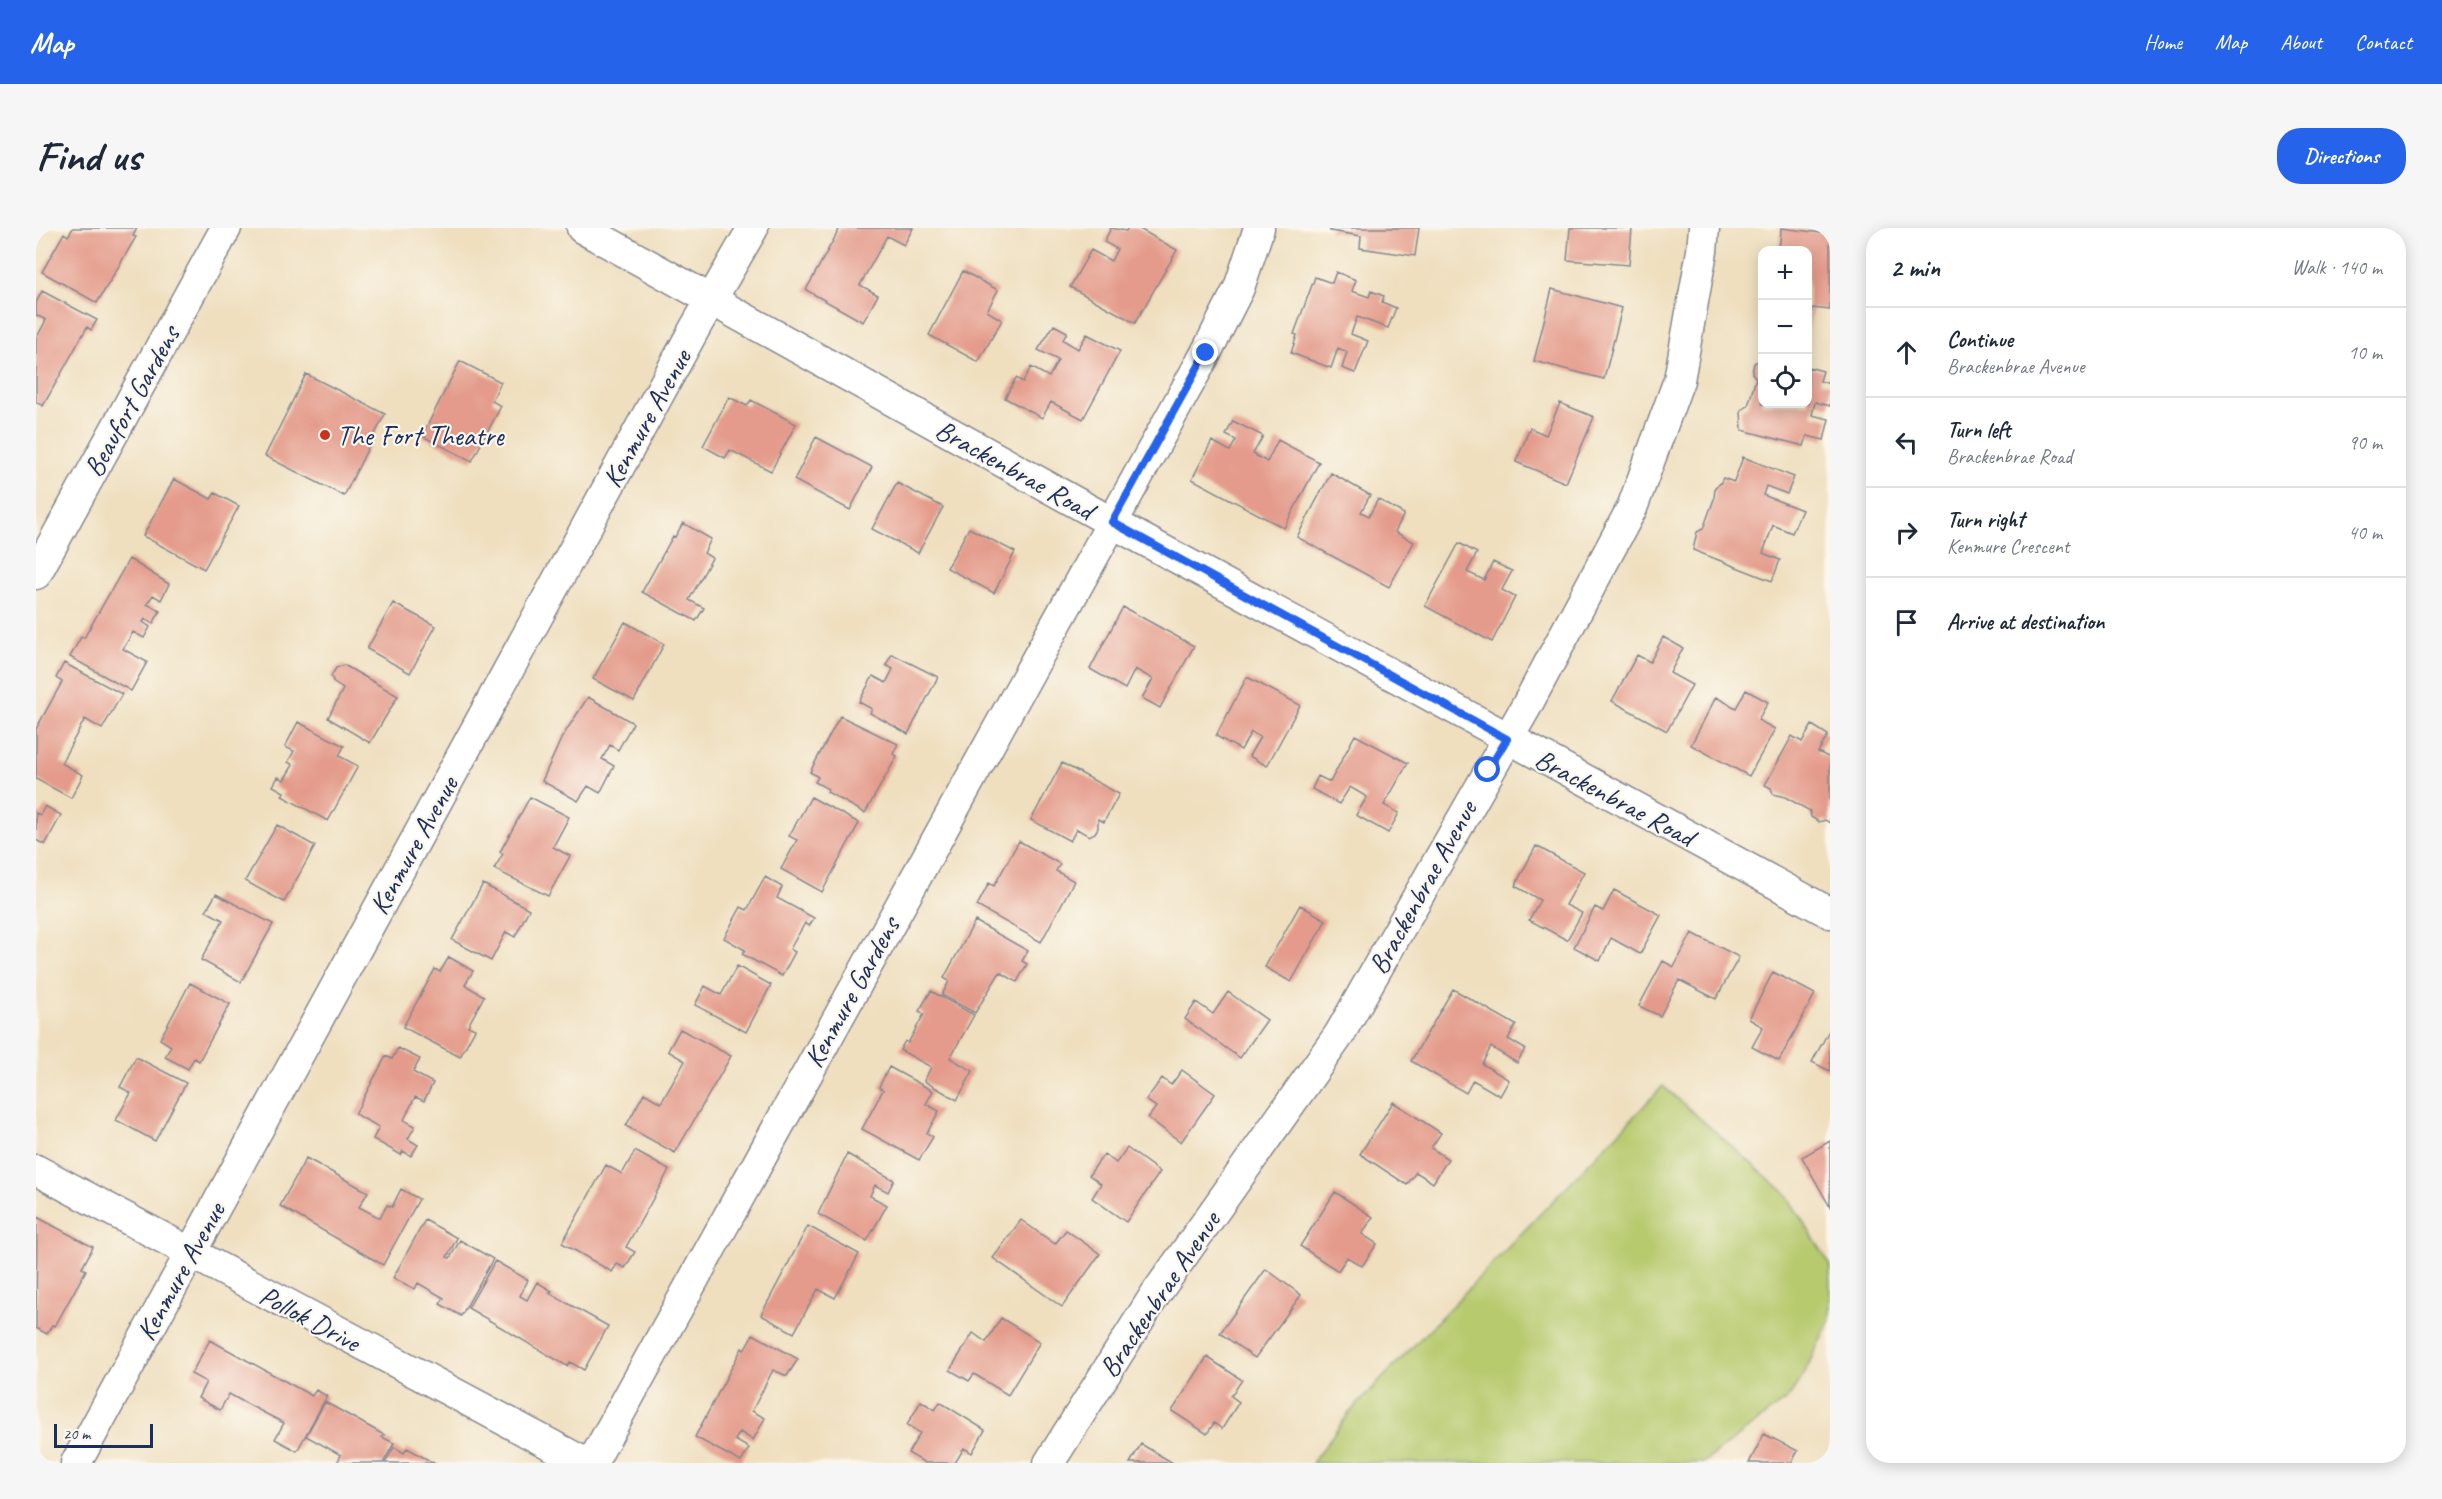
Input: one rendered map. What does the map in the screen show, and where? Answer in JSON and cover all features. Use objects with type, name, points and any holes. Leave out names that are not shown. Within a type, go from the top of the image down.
[{"type":"street","name":"Beaufort Gardens","points":[[36,574],[226,228]]},
{"type":"street","name":"Brackenbrae Road","points":[[582,228],[1507,739],[1830,913]]},
{"type":"street","name":"Kenmure Avenue","points":[[76,1463],[711,300],[753,228]]},
{"type":"street","name":"Kenmure Gardens","points":[[592,1463],[1239,288],[1259,228]]},
{"type":"street","name":"Brackenbrae Avenue","points":[[1049,1463],[1155,1295],[1339,1035],[1507,739],[1632,508],[1678,380],[1702,251],[1704,228]]},
{"type":"street","name":"Pollok Drive","points":[[36,1170],[585,1463]]},
{"type":"green space","points":[[1663,1086],[1785,1193],[1830,1264],[1830,1319],[1804,1374],[1787,1399],[1703,1463],[1312,1463],[1350,1412]]},
{"type":"building","points":[[73,228],[137,228],[133,236],[136,237],[97,303],[42,272],[64,233],[68,236]]},
{"type":"building","points":[[840,228],[913,228],[904,245],[887,236],[860,285],[878,295],[863,322],[806,290]]},
{"type":"building","points":[[1111,228],[1126,231],[1128,228],[1138,228],[1177,250],[1135,323],[1070,287],[1091,250],[1111,261],[1117,249],[1104,242]]},
{"type":"building","points":[[1330,228],[1419,228],[1415,256],[1360,248],[1361,236],[1330,231]]},
{"type":"building","points":[[1570,228],[1632,228],[1629,265],[1567,260]]},
{"type":"building","points":[[1781,228],[1830,234],[1830,310],[1812,308],[1812,246],[1777,246],[1780,243]]},
{"type":"building","points":[[963,271],[998,290],[987,311],[1002,320],[978,362],[929,335]]},
{"type":"building","points":[[1336,272],[1356,280],[1352,291],[1369,297],[1371,291],[1384,296],[1382,302],[1396,308],[1388,328],[1357,317],[1351,334],[1368,341],[1355,373],[1342,368],[1347,352],[1338,348],[1331,368],[1291,353],[1297,335],[1294,334],[1315,277],[1332,283]]},
{"type":"building","points":[[1552,289],[1622,308],[1604,379],[1534,361]]},
{"type":"building","points":[[42,291],[97,320],[91,330],[87,327],[43,406],[36,402],[36,339],[46,320],[36,315],[36,303]]},
{"type":"building","points":[[1054,325],[1067,332],[1063,340],[1078,349],[1087,334],[1120,351],[1083,419],[1051,402],[1042,418],[1005,398],[1016,378],[1023,382],[1031,367],[1049,377],[1058,360],[1038,350]]},
{"type":"building","points":[[460,361],[501,382],[492,401],[501,406],[472,461],[422,436]]},
{"type":"building","points":[[1758,361],[1758,408],[1812,408],[1812,368],[1823,371],[1820,381],[1830,384],[1830,406],[1815,402],[1812,415],[1829,419],[1824,440],[1807,436],[1804,446],[1742,430],[1741,410],[1748,406],[1756,378],[1752,373],[1754,363]]},
{"type":"building","name":"The Fort Theatre","points":[[306,374],[385,414],[344,496],[265,456]]},
{"type":"building","points":[[729,397],[747,406],[751,400],[796,424],[771,471],[730,450],[725,458],[703,446]]},
{"type":"building","points":[[1560,403],[1594,417],[1566,483],[1516,462],[1530,428],[1546,435]]},
{"type":"building","points":[[1233,421],[1263,436],[1253,454],[1267,462],[1278,440],[1319,462],[1284,528],[1192,479],[1212,441],[1230,451],[1236,440],[1226,435]]},
{"type":"building","points":[[816,437],[872,467],[850,510],[794,480]]},
{"type":"building","points":[[1743,457],[1794,477],[1787,494],[1766,486],[1763,495],[1802,510],[1792,533],[1773,525],[1763,553],[1780,560],[1772,581],[1693,550],[1697,532],[1703,529],[1714,499],[1715,487],[1723,478],[1734,482]]},
{"type":"building","points":[[1331,473],[1370,495],[1361,512],[1369,516],[1378,499],[1404,514],[1395,532],[1414,542],[1389,587],[1297,537]]},
{"type":"building","points":[[174,479],[211,499],[215,493],[239,506],[204,569],[143,536]]},
{"type":"building","points":[[897,483],[943,507],[918,553],[872,529]]},
{"type":"building","points":[[683,523],[711,539],[704,553],[712,558],[689,600],[704,608],[696,621],[642,592],[673,536],[675,537]]},
{"type":"building","points":[[969,528],[1015,552],[994,593],[947,568]]},
{"type":"building","points":[[1459,543],[1477,553],[1467,572],[1484,580],[1493,562],[1512,571],[1502,590],[1515,597],[1492,642],[1425,606]]},
{"type":"building","points":[[129,559],[169,584],[161,600],[153,595],[147,604],[160,611],[153,624],[145,619],[143,622],[150,627],[144,638],[133,632],[123,649],[147,662],[131,691],[70,657],[81,637],[84,638]]},
{"type":"building","points":[[393,603],[436,626],[410,673],[367,649]]},
{"type":"building","points":[[1123,607],[1194,646],[1160,708],[1142,698],[1153,679],[1135,669],[1125,689],[1090,669]]},
{"type":"building","points":[[625,622],[664,644],[634,701],[593,679]]},
{"type":"building","points":[[1663,637],[1683,648],[1670,673],[1692,685],[1667,731],[1612,701],[1637,655],[1650,662]]},
{"type":"building","points":[[892,654],[938,677],[908,734],[870,713],[872,709],[859,702],[873,676],[886,683],[893,669],[886,665]]},
{"type":"building","points":[[64,663],[122,694],[102,729],[85,719],[61,763],[83,775],[71,798],[36,779],[36,729],[62,682],[56,678]]},
{"type":"building","points":[[344,665],[398,696],[370,743],[328,718],[343,689],[334,683],[331,676],[336,668]]},
{"type":"building","points":[[1247,677],[1300,705],[1267,766],[1249,756],[1260,737],[1251,732],[1241,750],[1216,736]]},
{"type":"building","points":[[1746,690],[1768,702],[1758,720],[1775,729],[1749,776],[1691,745],[1716,697],[1736,708]]},
{"type":"building","points":[[588,697],[633,723],[618,750],[610,745],[602,759],[614,766],[600,793],[588,786],[578,801],[542,781],[562,737]]},
{"type":"building","points":[[840,716],[898,744],[893,754],[897,756],[865,813],[827,792],[828,789],[815,782],[818,777],[810,772]]},
{"type":"building","points":[[298,722],[344,746],[339,756],[358,766],[328,821],[282,796],[284,792],[273,786],[278,777],[284,780],[293,765],[288,762],[294,751],[285,747]]},
{"type":"building","points":[[1812,725],[1828,735],[1818,752],[1830,758],[1830,823],[1825,820],[1819,822],[1811,817],[1810,811],[1785,797],[1773,794],[1771,788],[1765,785],[1792,736],[1802,742]]},
{"type":"building","points":[[1355,735],[1408,763],[1384,805],[1399,813],[1388,833],[1356,815],[1367,797],[1350,787],[1339,804],[1312,789],[1318,776],[1330,782]]},
{"type":"building","points":[[1062,763],[1119,794],[1104,822],[1098,819],[1098,828],[1095,833],[1089,836],[1077,829],[1070,841],[1031,820]]},
{"type":"building","points":[[530,797],[569,817],[553,847],[570,856],[548,896],[494,869],[503,854],[500,852]]},
{"type":"building","points":[[811,797],[859,823],[822,892],[781,869],[797,840],[789,836]]},
{"type":"building","points":[[45,806],[61,815],[45,845],[36,840],[36,813],[40,815]]},
{"type":"building","points":[[277,825],[315,846],[284,902],[245,881]]},
{"type":"building","points":[[1019,841],[1060,864],[1056,871],[1074,881],[1041,942],[977,906],[989,883],[994,886]]},
{"type":"building","points":[[1536,846],[1584,872],[1566,905],[1582,913],[1567,940],[1529,920],[1540,900],[1515,886]]},
{"type":"building","points":[[765,877],[782,887],[777,898],[814,918],[809,926],[805,923],[790,949],[795,952],[782,976],[742,954],[745,950],[724,938],[741,907],[747,910]]},
{"type":"building","points":[[483,884],[529,909],[515,937],[506,932],[491,961],[452,940]]},
{"type":"building","points":[[1614,890],[1661,915],[1640,954],[1611,938],[1600,961],[1574,947],[1595,907],[1603,911]]},
{"type":"building","points":[[216,894],[273,924],[241,982],[201,960],[223,920],[206,911]]},
{"type":"building","points":[[1300,905],[1326,920],[1291,982],[1265,967]]},
{"type":"building","points":[[975,921],[1028,951],[1022,961],[1027,964],[1017,982],[1000,972],[975,1013],[942,995],[949,981],[944,978]]},
{"type":"building","points":[[1692,933],[1739,957],[1716,999],[1679,980],[1660,1016],[1639,1006],[1663,961],[1674,967]]},
{"type":"building","points":[[449,957],[473,971],[465,985],[484,996],[468,1026],[475,1029],[460,1057],[403,1027],[435,969],[440,972]]},
{"type":"building","points":[[737,966],[771,985],[746,1032],[695,1005],[705,986],[721,995]]},
{"type":"building","points":[[1773,972],[1815,994],[1779,1061],[1752,1047],[1763,1027],[1749,1019]]},
{"type":"building","points":[[190,983],[230,1004],[199,1061],[194,1058],[188,1069],[165,1057],[171,1046],[160,1039]]},
{"type":"building","points":[[1453,989],[1516,1025],[1508,1039],[1525,1049],[1517,1063],[1491,1047],[1482,1064],[1509,1080],[1500,1096],[1473,1080],[1466,1093],[1411,1061]]},
{"type":"building","points":[[931,991],[974,1015],[950,1058],[973,1071],[957,1100],[924,1081],[931,1067],[900,1050],[905,1041],[908,1043],[924,1014],[919,1011]]},
{"type":"building","points":[[1228,992],[1267,1020],[1240,1058],[1185,1019],[1196,1002],[1213,1014]]},
{"type":"building","points":[[680,1029],[731,1056],[675,1153],[626,1126],[644,1093],[661,1103],[685,1061],[668,1051]]},
{"type":"building","points":[[1830,1029],[1830,1071],[1812,1062]]},
{"type":"building","points":[[398,1048],[420,1059],[413,1072],[433,1083],[424,1101],[415,1097],[404,1120],[415,1126],[408,1139],[418,1145],[411,1156],[403,1151],[401,1155],[373,1139],[379,1127],[355,1114],[386,1056],[392,1059]]},
{"type":"building","points":[[136,1057],[186,1083],[155,1141],[116,1120],[131,1093],[120,1087]]},
{"type":"building","points":[[889,1067],[933,1091],[926,1104],[939,1111],[927,1133],[933,1137],[919,1160],[862,1129],[883,1090],[879,1087]]},
{"type":"building","points":[[1182,1070],[1215,1094],[1181,1142],[1148,1118],[1156,1107],[1146,1100],[1162,1078],[1171,1085]]},
{"type":"building","points":[[1393,1102],[1441,1133],[1431,1148],[1448,1159],[1433,1183],[1416,1172],[1407,1185],[1360,1154]]},
{"type":"building","points":[[1830,1141],[1830,1207],[1802,1157]]},
{"type":"building","points":[[1127,1148],[1160,1172],[1126,1222],[1092,1198],[1101,1184],[1089,1175],[1104,1154],[1116,1163]]},
{"type":"building","points":[[635,1151],[669,1170],[626,1247],[635,1252],[625,1268],[617,1264],[612,1272],[562,1243],[606,1165],[622,1174]]},
{"type":"building","points":[[847,1154],[894,1180],[888,1192],[875,1185],[870,1196],[887,1205],[867,1241],[818,1214]]},
{"type":"building","points":[[306,1158],[368,1192],[359,1207],[380,1218],[387,1205],[392,1207],[401,1189],[419,1199],[383,1265],[280,1206]]},
{"type":"building","points":[[1335,1192],[1373,1217],[1362,1234],[1377,1244],[1362,1266],[1347,1257],[1338,1271],[1300,1246]]},
{"type":"building","points":[[37,1217],[93,1247],[82,1268],[86,1270],[55,1326],[52,1325],[47,1334],[36,1328]]},
{"type":"building","points":[[425,1220],[457,1238],[447,1257],[450,1258],[460,1240],[493,1259],[461,1316],[440,1304],[444,1298],[418,1283],[415,1289],[393,1278]]},
{"type":"building","points":[[1021,1220],[1055,1244],[1066,1230],[1100,1254],[1062,1307],[993,1258]]},
{"type":"building","points":[[808,1226],[859,1254],[835,1298],[818,1289],[794,1333],[761,1315]]},
{"type":"building","points":[[495,1261],[528,1280],[520,1296],[527,1300],[537,1282],[552,1291],[549,1293],[608,1326],[584,1370],[570,1362],[567,1366],[468,1308]]},
{"type":"building","points":[[1266,1269],[1301,1295],[1255,1358],[1220,1333]]},
{"type":"building","points":[[1001,1318],[1040,1342],[1008,1395],[974,1374],[969,1381],[950,1370],[973,1333],[986,1342]]},
{"type":"building","points":[[753,1334],[798,1359],[787,1376],[773,1370],[752,1411],[765,1418],[753,1440],[740,1432],[735,1440],[749,1448],[741,1462],[695,1437],[742,1348],[744,1350]]},
{"type":"building","points":[[210,1340],[312,1396],[316,1390],[327,1396],[297,1451],[275,1439],[284,1423],[229,1394],[220,1410],[198,1398],[206,1382],[191,1374]]},
{"type":"building","points":[[1207,1357],[1242,1380],[1231,1396],[1239,1402],[1222,1429],[1214,1423],[1207,1434],[1172,1411]]},
{"type":"building","points":[[921,1401],[935,1410],[940,1402],[985,1430],[972,1453],[964,1448],[955,1463],[925,1463],[908,1453],[920,1433],[907,1425]]},
{"type":"building","points":[[325,1402],[394,1443],[383,1463],[337,1463],[341,1455],[306,1436]]},
{"type":"building","points":[[1764,1434],[1798,1451],[1791,1463],[1749,1463]]},
{"type":"building","points":[[1141,1444],[1173,1463],[1130,1463]]},
{"type":"building","points":[[394,1447],[404,1453],[407,1448],[434,1463],[385,1463]]},
{"type":"place","name":"The Fort Theatre","points":[[325,435]]},
{"type":"route","points":[[1206,353],[1112,522],[1507,739],[1488,770]]}]
